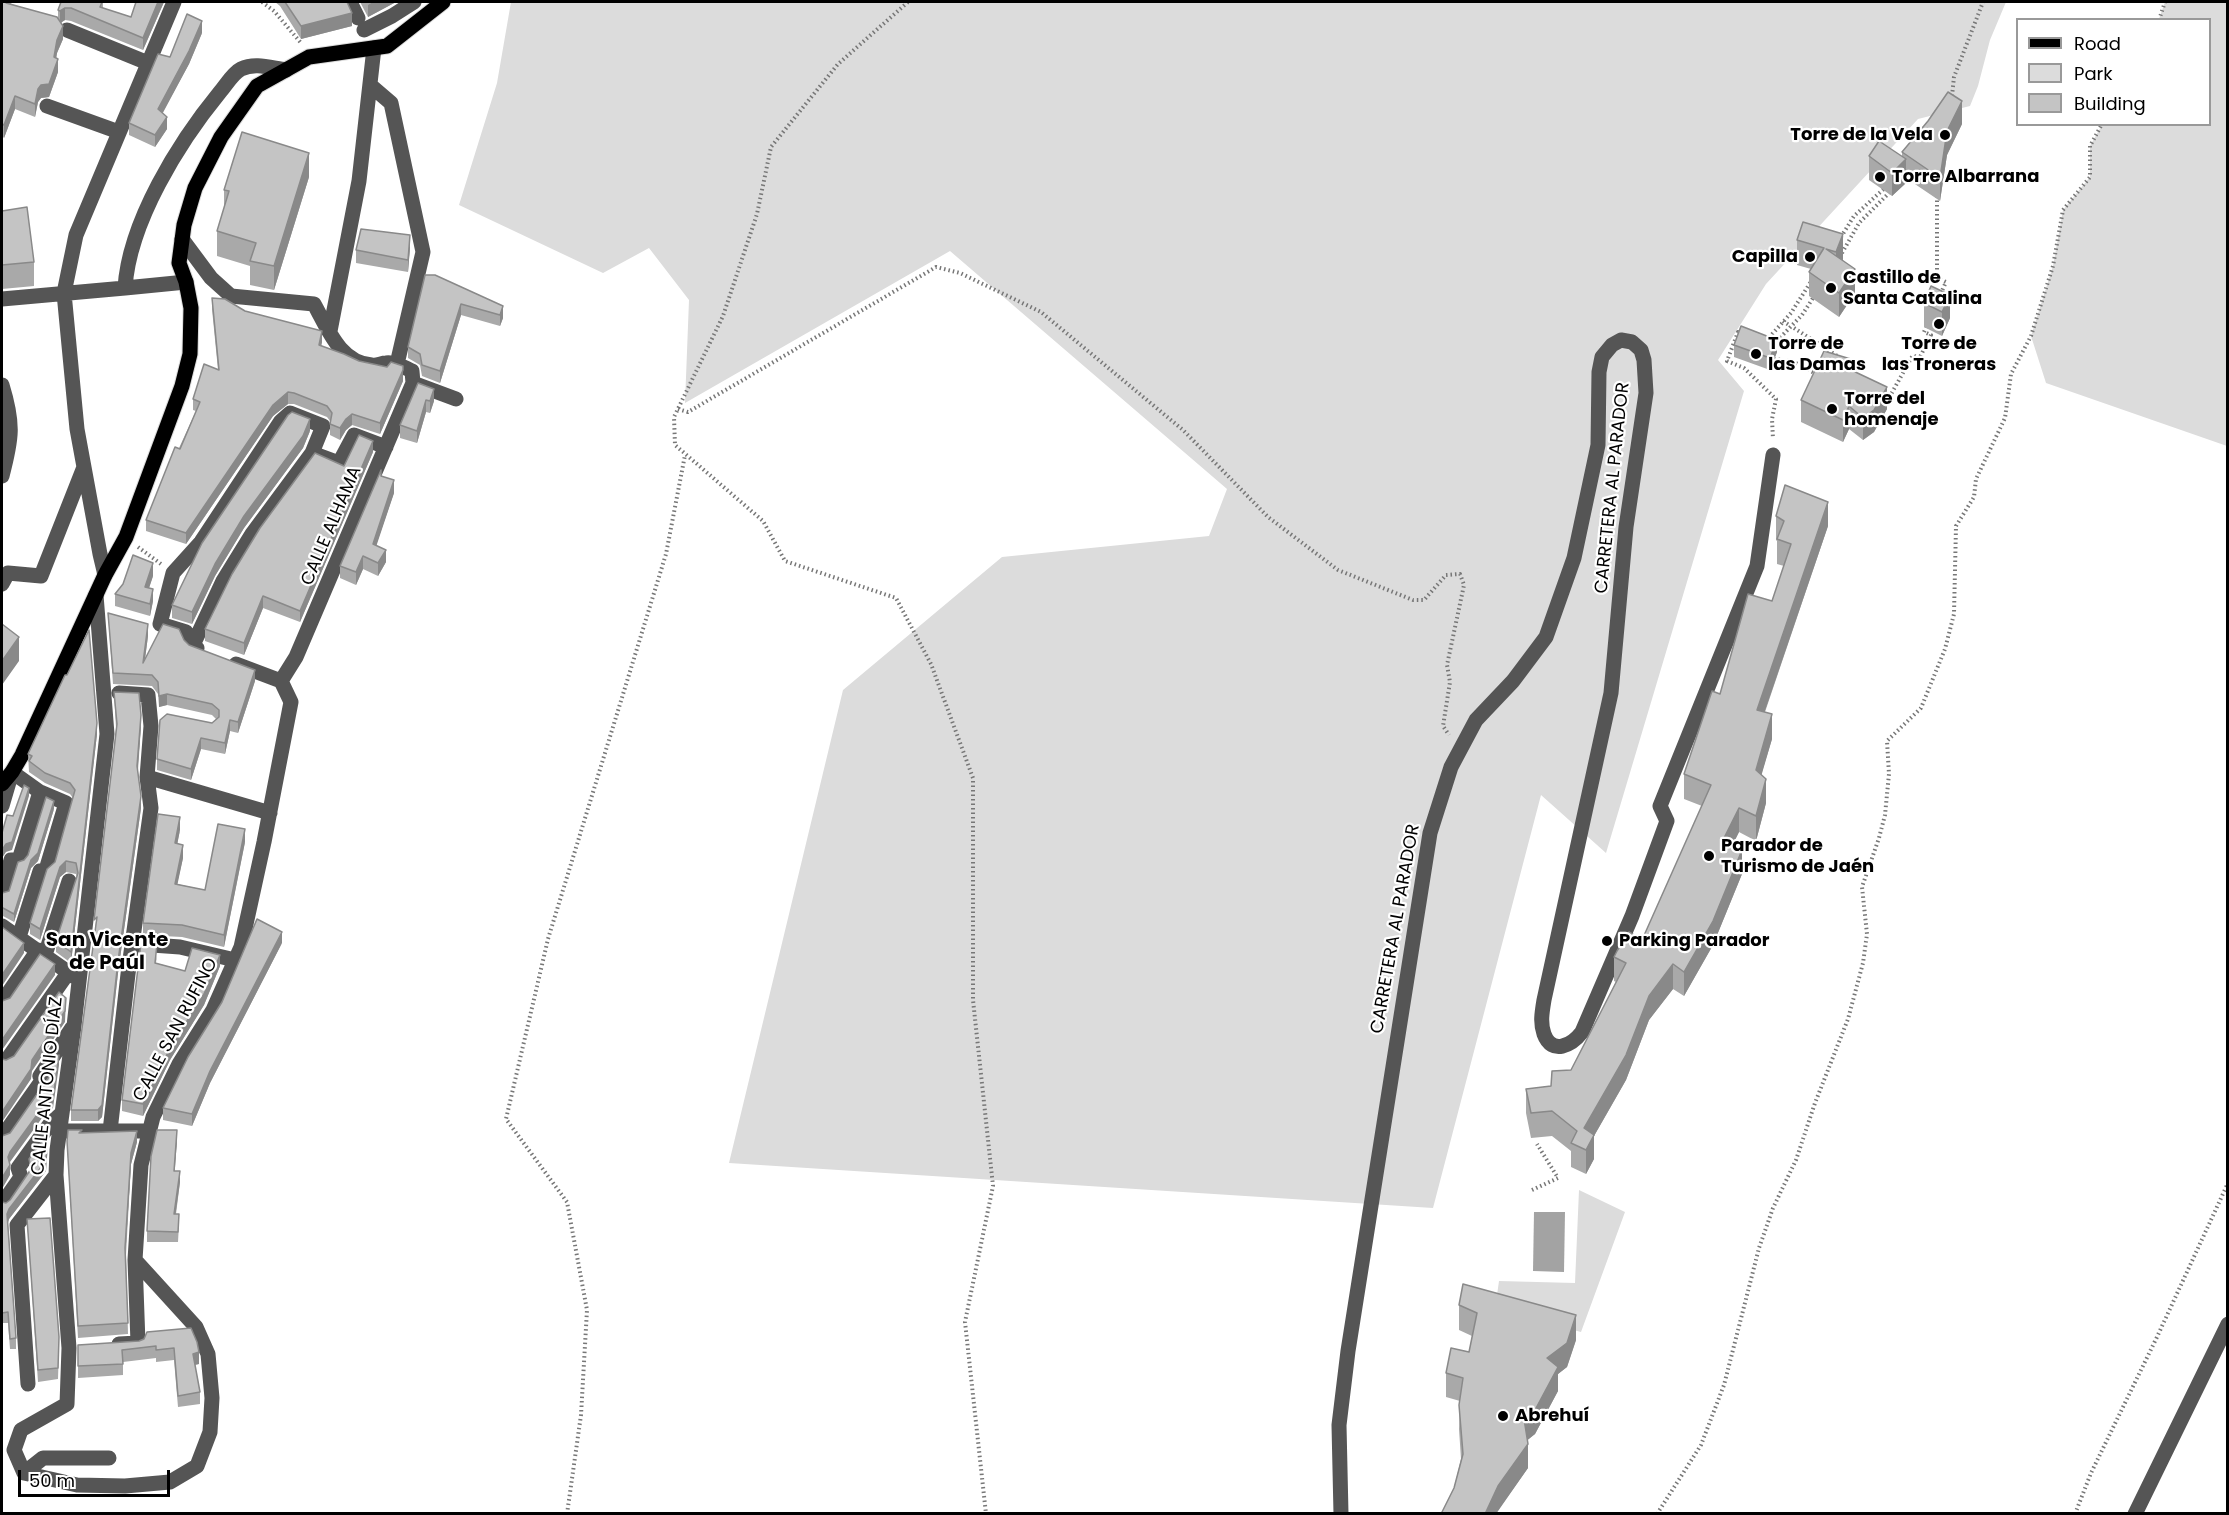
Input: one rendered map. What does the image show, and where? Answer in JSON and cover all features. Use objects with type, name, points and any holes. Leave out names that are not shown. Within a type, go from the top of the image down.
[{"type":"main road","points":[[7,778],[105,575],[126,537],[182,386],[190,354],[191,308],[186,282],[179,263],[184,225],[195,188],[221,136],[257,86],[309,57],[387,46],[443,2]]},
{"type":"street","points":[[105,575],[77,429],[64,293],[76,235],[174,2]]},
{"type":"street","points":[[350,2],[361,24],[392,16],[414,2]]},
{"type":"street","points":[[67,30],[148,63]]},
{"type":"street","points":[[330,332],[359,181],[374,48]]},
{"type":"street","points":[[125,288],[126,266],[141,223],[165,173],[190,131],[238,70],[252,64],[286,70]]},
{"type":"street","points":[[370,85],[391,103],[423,252],[397,364]]},
{"type":"street","points":[[48,106],[120,132]]},
{"type":"street","points":[[182,239],[212,279],[231,296],[314,304],[341,351],[357,362],[374,366],[386,362],[397,364],[412,371],[413,382],[456,399]]},
{"type":"street","points":[[2,299],[186,282]]},
{"type":"street","name":"CARRETERA AL PARADOR","points":[[1341,1514],[1339,1425],[1348,1351],[1430,833],[1451,767],[1476,720],[1513,681],[1546,637],[1574,558],[1598,445],[1599,372],[1602,357],[1612,345],[1621,340],[1632,342],[1641,350],[1644,360],[1646,393],[1626,526],[1611,693],[1541,1017],[1547,1041],[1560,1047],[1568,1046],[1576,1039],[1586,1023],[1632,916],[1667,821],[1660,806],[1758,566],[1773,455]]},
{"type":"street","name":"CALLE ALHAMA","points":[[281,681],[296,657],[413,382]]},
{"type":"street","points":[[2,385],[9,408],[11,439],[2,476]]},
{"type":"street","points":[[193,645],[223,581],[252,534],[312,453],[323,426],[290,413],[281,421],[201,542],[173,573],[152,624],[186,632],[193,645],[281,681]]},
{"type":"street","points":[[312,453],[339,463],[354,435],[386,447]]},
{"type":"street","points":[[2,584],[8,573],[41,576],[84,467]]},
{"type":"street","name":"CALLE ANTONIO DÍAZ","points":[[24,1473],[14,1450],[21,1430],[67,1404],[75,1348],[56,1175],[59,1131],[74,1026],[73,976],[107,734],[96,595]]},
{"type":"street","points":[[98,611],[116,616]]},
{"type":"street","name":"CALLE SAN RUFINO","points":[[104,1345],[138,1343],[135,1260],[141,1164],[153,1117],[179,1064],[213,1010],[241,947],[291,702],[281,681]]},
{"type":"street","points":[[105,693],[148,695],[151,726],[147,777],[151,808],[110,1131]]},
{"type":"street","points":[[151,726],[165,715]]},
{"type":"street","points":[[147,777],[270,813]]},
{"type":"street","points":[[2,806],[7,778],[66,802],[46,870],[40,872],[8,933],[42,953],[73,976],[3,1067]]},
{"type":"street","points":[[2,892],[11,860],[19,860],[40,792]]},
{"type":"street","points":[[2,1002],[42,953],[69,881]]},
{"type":"street","points":[[132,944],[180,947],[235,960]]},
{"type":"street","points":[[2,1137],[43,1079],[40,1076],[74,1026]]},
{"type":"street","points":[[28,1384],[18,1225],[2,1204],[21,1177],[18,1168],[50,1124],[62,1113]]},
{"type":"street","points":[[59,1131],[150,1131]]},
{"type":"street","points":[[18,1225],[56,1175]]},
{"type":"street","points":[[24,1473],[77,1485],[125,1486],[170,1482],[197,1466],[210,1432],[212,1398],[208,1354],[196,1327],[135,1260]]},
{"type":"street","points":[[2135,1514],[2228,1324]]},
{"type":"street","points":[[24,1473],[43,1458],[109,1458]]},
{"type":"path","points":[[262,2],[274,11],[304,47],[309,57]]},
{"type":"path","points":[[908,2],[838,64],[771,147],[757,214],[723,316],[674,417],[675,445],[763,521],[785,561],[896,598],[931,664],[973,778],[973,1000],[993,1186],[965,1322],[986,1514]]},
{"type":"path","points":[[1951,100],[1954,77],[1983,2]]},
{"type":"path","points":[[2160,18],[2165,2]]},
{"type":"path","points":[[1657,1514],[1701,1444],[1724,1384],[1759,1248],[1773,1208],[1796,1160],[1815,1103],[1848,1019],[1863,963],[1867,934],[1862,887],[1885,814],[1889,774],[1887,741],[1921,708],[1945,649],[1954,614],[1956,526],[1974,497],[1976,479],[2005,418],[2011,374],[2031,336],[2053,266],[2062,210],[2090,177],[2090,146],[2101,126]]},
{"type":"path","points":[[1838,241],[1854,216],[1891,182]]},
{"type":"path","points":[[1839,259],[1859,223],[1893,189]]},
{"type":"path","points":[[1937,191],[1937,278],[1946,282],[1937,302]]},
{"type":"path","points":[[678,409],[688,412],[936,267],[960,273],[1041,312],[1183,430],[1268,517],[1338,570],[1413,600],[1424,600],[1446,575],[1460,574],[1464,585],[1447,665],[1450,682],[1443,726],[1461,750]]},
{"type":"path","points":[[1756,338],[1765,342],[1784,321],[1816,276]]},
{"type":"path","points":[[1770,349],[1802,315],[1821,287]]},
{"type":"path","points":[[1784,321],[1789,325]]},
{"type":"path","points":[[1882,411],[1912,355],[1919,359],[1931,335],[1924,332],[1929,322]]},
{"type":"path","points":[[1794,328],[1844,360]]},
{"type":"path","points":[[1747,335],[1738,332],[1727,361],[1744,368],[1776,399],[1772,419],[1773,455]]},
{"type":"path","points":[[1774,359],[1792,361],[1824,376]]},
{"type":"path","points":[[567,1514],[581,1415],[586,1310],[567,1202],[506,1119],[548,939],[666,554],[685,454]]},
{"type":"path","points":[[126,537],[173,573]]},
{"type":"path","points":[[1532,1190],[1558,1178],[1537,1144]]},
{"type":"path","points":[[2075,1514],[2091,1473],[2228,1183]]},
{"type":"green space","points":[[511,2],[2006,2],[1990,40],[1978,86],[1970,106],[1918,119],[1766,284],[1718,360],[1744,391],[1606,853],[1541,795],[1433,1208],[729,1163],[843,690],[1002,557],[1209,536],[1227,489],[950,251],[685,403],[689,300],[649,248],[603,273],[459,205],[497,83]]},
{"type":"green space","points":[[2165,2],[2227,2],[2227,446],[2046,383],[2031,336],[2053,266],[2063,210],[2090,177],[2090,146],[2101,126],[2211,126],[2211,18],[2159,18]]},
{"type":"green space","points":[[1579,1190],[1625,1212],[1581,1332],[1495,1309],[1499,1281],[1575,1283]]},
{"type":"shaded area","points":[[1534,1212],[1565,1212],[1564,1272],[1533,1271]]},
{"type":"building","points":[[2,2],[57,17],[63,26],[57,40],[54,57],[58,59],[49,84],[41,85],[38,89],[35,104],[15,96],[4,125],[2,124]]},
{"type":"building","points":[[61,2],[102,2],[100,7],[131,17],[136,2],[158,2],[143,38],[71,8],[60,11],[58,10]]},
{"type":"building","points":[[285,2],[347,2],[352,13],[301,26]]},
{"type":"building","points":[[187,14],[202,21],[158,109],[167,117],[155,135],[129,123],[158,54],[170,57]]},
{"type":"building","points":[[1948,92],[1962,101],[1947,131],[1940,178],[1902,152]]},
{"type":"building","points":[[242,132],[309,153],[274,266],[250,261],[256,243],[217,231],[229,191],[224,190]]},
{"type":"building","points":[[1879,141],[1906,159],[1892,173],[1869,156]]},
{"type":"building","points":[[27,207],[34,262],[2,265],[2,211]]},
{"type":"building","points":[[1803,222],[1843,234],[1836,252],[1826,249],[1855,269],[1839,293],[1809,272],[1824,248],[1797,240]]},
{"type":"building","points":[[361,229],[410,235],[408,260],[356,250]]},
{"type":"building","points":[[425,275],[435,275],[503,306],[500,315],[461,304],[440,371],[422,365],[420,354],[408,347]]},
{"type":"building","points":[[1931,286],[1950,295],[1942,312],[1924,303]]},
{"type":"building","points":[[212,298],[225,299],[245,311],[322,331],[319,345],[359,361],[387,367],[391,362],[403,366],[403,370],[380,423],[352,414],[340,428],[330,424],[332,413],[327,406],[288,392],[273,405],[186,533],[146,520],[175,447],[180,449],[200,402],[193,399],[204,364],[219,370]]},
{"type":"building","points":[[1741,326],[1777,340],[1770,358],[1734,345]]},
{"type":"building","points":[[1824,351],[1854,360],[1849,369],[1887,387],[1874,410],[1863,418],[1849,406],[1843,420],[1801,400]]},
{"type":"building","points":[[418,383],[434,389],[430,401],[426,400],[417,431],[400,425]]},
{"type":"building","points":[[292,412],[310,419],[303,436],[244,516],[215,564],[192,612],[172,605],[202,543]]},
{"type":"building","points":[[359,435],[373,441],[300,611],[263,596],[244,643],[205,629],[232,574],[260,528],[315,453],[344,466]]},
{"type":"building","points":[[381,470],[381,476],[394,480],[373,544],[386,550],[378,563],[363,556],[356,572],[340,566]]},
{"type":"building","name":"Parador de Turismo de Jaén","points":[[1785,485],[1828,502],[1757,710],[1772,714],[1756,770],[1766,779],[1756,816],[1739,808],[1722,842],[1742,850],[1713,921],[1684,972],[1673,964],[1649,996],[1626,1055],[1584,1128],[1594,1135],[1586,1150],[1571,1143],[1577,1131],[1552,1111],[1531,1113],[1526,1089],[1551,1086],[1552,1071],[1571,1070],[1626,963],[1614,957],[1629,932],[1642,940],[1711,785],[1684,774],[1712,691],[1720,694],[1748,594],[1772,601],[1791,544],[1777,539],[1784,521],[1776,516]]},
{"type":"building","points":[[133,555],[153,563],[145,587],[153,589],[150,604],[115,594],[123,584]]},
{"type":"building","points":[[108,613],[148,624],[143,663],[163,624],[179,629],[189,645],[255,670],[238,722],[230,720],[225,743],[201,738],[191,769],[157,759],[160,720],[167,714],[212,723],[219,717],[219,710],[212,704],[167,694],[159,696],[158,682],[152,675],[113,673]]},
{"type":"building","points":[[2,624],[19,637],[2,661]]},
{"type":"building","points":[[89,630],[97,723],[71,952],[56,941],[78,873],[76,863],[66,861],[60,867],[40,929],[30,923],[47,869],[55,862],[75,790],[70,783],[45,773],[29,761],[32,756],[28,754]]},
{"type":"building","points":[[114,692],[139,693],[141,715],[137,766],[141,796],[118,961],[102,1105],[98,1110],[71,1110],[97,917],[94,920],[117,724]]},
{"type":"building","points":[[24,785],[29,788],[12,842],[6,844],[2,850],[2,833],[7,815],[13,816]]},
{"type":"building","points":[[46,797],[54,801],[38,853],[31,860],[14,914],[2,909],[2,893],[9,891],[18,862],[24,860],[28,855]]},
{"type":"building","points":[[158,814],[180,817],[175,843],[183,845],[175,884],[205,890],[218,824],[245,829],[224,935],[182,925],[143,923]]},
{"type":"building","points":[[257,919],[282,932],[210,1071],[192,1114],[163,1108],[188,1057],[222,1002]]},
{"type":"building","points":[[2,927],[24,943],[2,975]]},
{"type":"building","points":[[141,943],[157,944],[155,963],[185,971],[192,948],[220,955],[204,994],[170,1048],[143,1104],[122,1100]]},
{"type":"building","points":[[40,954],[55,964],[2,1040],[2,1001],[10,998]]},
{"type":"building","points":[[59,992],[66,998],[65,1011],[32,1060],[31,1069],[2,1112],[2,1059],[6,1060],[14,1056]]},
{"type":"building","points":[[59,1055],[53,1098],[42,1108],[10,1152],[8,1157],[10,1165],[2,1178],[2,1136],[10,1133],[51,1074],[52,1065]]},
{"type":"building","points":[[68,1130],[82,1130],[79,1133],[137,1131],[131,1153],[125,1248],[128,1323],[78,1326]]},
{"type":"building","points":[[157,1130],[177,1130],[174,1171],[180,1171],[174,1214],[179,1214],[178,1232],[147,1231],[151,1156]]},
{"type":"building","points":[[48,1133],[46,1161],[7,1214],[16,1338],[10,1339],[8,1312],[2,1313],[2,1202],[6,1203],[10,1200],[29,1172],[31,1168],[29,1159]]},
{"type":"building","points":[[50,1218],[59,1337],[58,1368],[38,1370],[27,1219]]},
{"type":"building","name":"Abrehuí","points":[[1463,1284],[1576,1315],[1567,1343],[1547,1358],[1558,1367],[1535,1410],[1524,1419],[1528,1444],[1498,1486],[1485,1514],[1441,1514],[1454,1488],[1463,1454],[1459,1405],[1463,1378],[1446,1373],[1451,1348],[1469,1352],[1477,1313],[1459,1305]]},
{"type":"building","points":[[191,1328],[199,1352],[193,1354],[200,1392],[178,1396],[174,1348],[156,1350],[156,1346],[122,1350],[123,1364],[78,1366],[78,1345],[139,1341],[144,1339],[147,1332]]},
{"type":"place","name":"Torre de la Vela","points":[[1945,135]]},
{"type":"place","name":"Torre Albarrana","points":[[1880,177]]},
{"type":"place","name":"Capilla","points":[[1810,257]]},
{"type":"place","name":"Castillo de Santa Catalina","points":[[1831,288]]},
{"type":"place","name":"Torre de las Troneras","points":[[1939,324]]},
{"type":"place","name":"Torre de las Damas","points":[[1756,354]]},
{"type":"place","name":"Torre del homenaje","points":[[1832,409]]},
{"type":"place","name":"Parador de Turismo de Jaén","points":[[1709,856]]},
{"type":"place","name":"Parking Parador","points":[[1607,941]]},
{"type":"place","name":"Abrehuí","points":[[1503,1416]]},
{"type":"district","name":"San Vicente de Paúl","points":[[107,952]]}]
